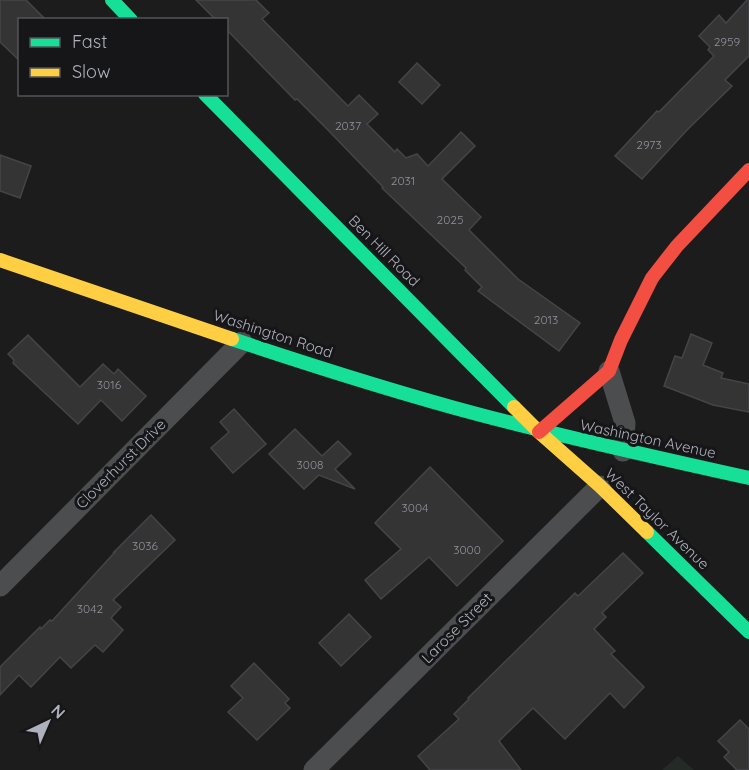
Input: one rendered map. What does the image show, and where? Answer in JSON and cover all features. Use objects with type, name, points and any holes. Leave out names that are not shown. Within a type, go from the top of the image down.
[{"type":"street","points":[[113,1],[129,18]]},
{"type":"street","name":"Ben Hill Road","points":[[207,96],[539,432]]},
{"type":"street","points":[[539,432],[609,371],[621,340],[652,278],[677,246],[749,170]]},
{"type":"street","name":"Washington Road","points":[[0,260],[388,389],[539,432]]},
{"type":"street","name":"Cloverhurst Drive","points":[[0,586],[242,342]]},
{"type":"street","points":[[609,371],[625,423],[623,451]]},
{"type":"street","name":"Washington Avenue","points":[[539,432],[749,478]]},
{"type":"street","name":"West Taylor Avenue","points":[[539,432],[600,486],[749,633]]},
{"type":"street","name":"Larose Street","points":[[314,770],[600,486]]},
{"type":"shaded area","points":[[678,756],[694,770],[662,770]]},
{"type":"building","points":[[0,0],[26,0],[44,18],[18,18],[18,59],[0,42]]},
{"type":"building","points":[[196,0],[256,0],[269,13],[262,19],[348,106],[359,95],[378,114],[367,124],[395,152],[397,149],[406,158],[417,154],[428,166],[461,132],[475,146],[442,179],[481,217],[469,230],[518,279],[580,323],[559,351],[478,291],[482,287],[465,270],[466,268],[382,188],[326,128],[297,99],[295,100],[228,31],[228,18],[214,18]]},
{"type":"building","points":[[749,0],[749,56],[725,80],[732,86],[642,179],[615,156],[657,111],[659,112],[714,56],[708,50],[710,47],[699,36],[719,15],[726,23]]},
{"type":"building","points":[[417,63],[440,85],[422,104],[399,82]]},
{"type":"building","points":[[0,155],[31,166],[20,198],[0,191]]},
{"type":"building","points":[[691,334],[712,343],[703,365],[723,373],[721,378],[749,384],[749,412],[713,405],[664,386],[675,356],[682,358]]},
{"type":"building","points":[[28,335],[80,387],[103,364],[114,374],[118,369],[146,396],[122,421],[101,400],[78,424],[13,363],[14,360],[8,354]]},
{"type":"building","points":[[234,409],[266,444],[233,473],[211,448],[229,432],[220,422]]},
{"type":"building","points":[[295,429],[322,456],[338,441],[351,454],[335,469],[355,489],[319,475],[304,489],[269,454]]},
{"type":"building","points":[[430,467],[503,541],[457,586],[429,557],[381,599],[365,580],[401,549],[375,523]]},
{"type":"building","points":[[151,515],[175,540],[113,600],[121,607],[111,618],[123,630],[103,652],[95,645],[71,668],[60,657],[31,687],[19,675],[0,695],[0,667],[40,627],[41,629],[50,620],[52,621]]},
{"type":"building","points":[[623,553],[643,573],[602,613],[606,617],[594,629],[615,651],[611,654],[644,687],[624,708],[610,693],[565,739],[533,708],[499,741],[521,770],[430,770],[418,756],[459,719],[454,714],[468,698],[575,593],[578,596]]},
{"type":"building","points":[[349,614],[371,637],[341,666],[319,643]]},
{"type":"building","points":[[254,663],[289,699],[285,703],[290,708],[257,740],[228,712],[243,698],[231,686]]},
{"type":"building","points":[[740,720],[749,729],[749,770],[737,770],[724,757],[729,752],[718,741]]},
{"type":"traffic: fast","points":[[112,0],[129,18]]},
{"type":"traffic: fast","points":[[207,96],[514,407]]},
{"type":"traffic: fast","points":[[232,339],[477,414],[579,440],[749,478]]},
{"type":"traffic: fast","points":[[647,532],[749,632]]},
{"type":"traffic: slow","points":[[0,260],[232,339]]},
{"type":"traffic: slow","points":[[514,407],[647,532]]},
{"type":"traffic: jam","points":[[539,432],[609,371],[621,340],[652,278],[677,246],[749,170]]}]
